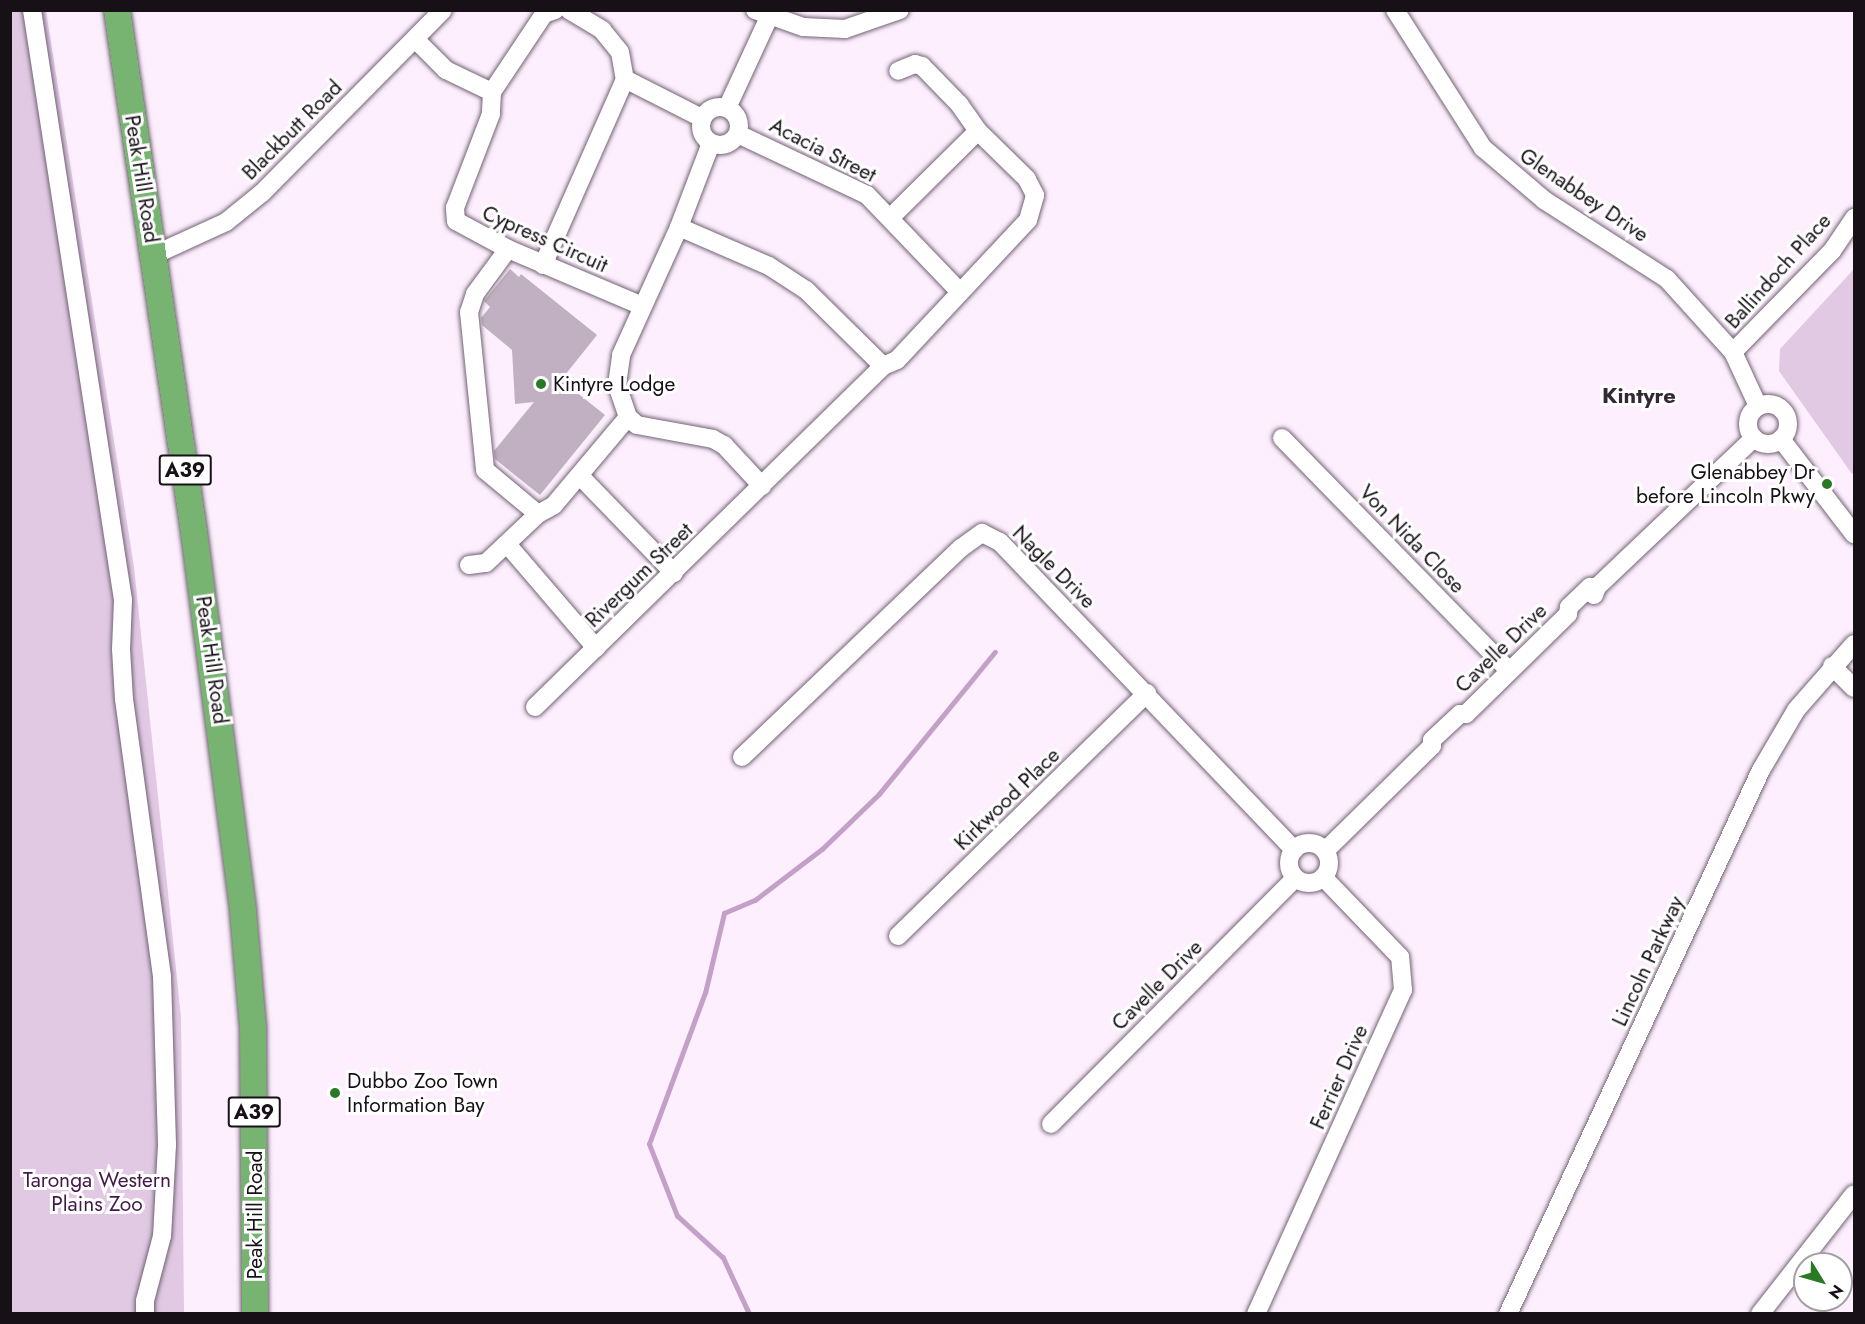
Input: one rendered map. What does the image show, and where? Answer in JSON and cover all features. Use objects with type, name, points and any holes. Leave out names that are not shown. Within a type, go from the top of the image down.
[{"type":"highway","name":"Peak Hill Road","points":[[117,10],[229,783],[243,912],[253,1027],[255,1314]]},
{"type":"street","points":[[32,10],[123,600],[121,648],[124,699],[162,976],[166,1145],[163,1225],[146,1314]]},
{"type":"street","name":"Blackbutt Road","points":[[154,255],[226,222],[262,193],[443,10]]},
{"type":"street","name":"Cypress Circuit","points":[[555,10],[544,14],[492,92],[491,114],[455,208],[456,221],[543,265],[640,305]]},
{"type":"street","points":[[543,265],[625,79],[620,52],[602,30],[569,10]]},
{"type":"street","points":[[728,108],[762,14],[803,27],[845,28],[900,10]]},
{"type":"street","name":"Glenabbey Drive","points":[[1395,10],[1463,118],[1503,168],[1544,200],[1667,279],[1733,352],[1758,406]]},
{"type":"street","points":[[414,39],[446,70],[492,92]]},
{"type":"street","points":[[891,217],[978,131],[959,104],[922,66],[915,64],[898,71]]},
{"type":"street","points":[[625,79],[702,118]]},
{"type":"street","points":[[716,107],[728,108],[736,116],[738,134],[723,145],[711,143],[703,135],[702,118],[716,107]]},
{"type":"street","name":"Rivergum Street","points":[[535,707],[883,366],[897,360],[928,330],[951,306],[959,291],[1028,220],[1035,206],[1035,195],[1027,179],[978,131]]},
{"type":"street","name":"Acacia Street","points":[[738,134],[856,188],[891,217],[959,291]]},
{"type":"street","points":[[711,143],[679,227],[640,305],[617,370],[617,385],[628,417],[638,425],[713,438],[767,480]]},
{"type":"street","name":"Ballindoch Place","points":[[1733,352],[1832,251],[1854,218]]},
{"type":"street","points":[[679,227],[768,266],[806,290],[883,366]]},
{"type":"street","points":[[508,249],[475,294],[469,312],[485,470],[538,514]]},
{"type":"street","points":[[1771,404],[1786,415],[1788,428],[1781,439],[1770,444],[1754,438],[1748,421],[1758,406],[1771,404]]},
{"type":"street","points":[[469,565],[486,563],[538,514],[554,506],[628,417]]},
{"type":"street","name":"Von Nida Close","points":[[1282,438],[1509,671]]},
{"type":"street","name":"Cavelle Drive","points":[[1325,851],[1432,746],[1432,740],[1460,714],[1466,714],[1568,614],[1574,615],[1597,593],[1597,587],[1754,438]]},
{"type":"street","points":[[1781,439],[1854,534]]},
{"type":"street","points":[[580,476],[674,573]]},
{"type":"street","name":"Nagle Drive","points":[[742,757],[952,556],[981,533],[1000,542],[1147,693],[1294,850]]},
{"type":"street","points":[[507,544],[596,648]]},
{"type":"street","name":"Lincoln Parkway","points":[[1508,1314],[1761,770],[1796,710],[1832,666],[1854,644]]},
{"type":"street","points":[[1832,666],[1854,687]]},
{"type":"street","name":"Kirkwood Place","points":[[898,936],[1147,693]]},
{"type":"street","points":[[1310,843],[1325,851],[1329,867],[1323,877],[1306,883],[1295,878],[1289,867],[1294,850],[1310,843]]},
{"type":"street","name":"Ferrier Drive","points":[[1256,1314],[1403,990],[1400,957],[1323,877]]},
{"type":"street","name":"Cavelle Drive","points":[[1051,1124],[1295,878]]},
{"type":"street","points":[[1760,1314],[1854,1194]]},
{"type":"green space","name":"Taronga Western Plains Zoo","points":[[10,11],[46,11],[134,567],[181,1017],[184,1313],[11,1313]]},
{"type":"green space","points":[[1854,269],[1854,471],[1852,474],[1779,371],[1780,349]]},
{"type":"building","name":"Kintyre Lodge","points":[[510,269],[519,277],[521,274],[597,335],[561,380],[605,415],[540,495],[495,459],[494,451],[534,402],[515,404],[512,350],[482,325],[481,318],[490,307],[484,301]]},
{"type":"waterway","points":[[749,1314],[723,1258],[677,1216],[649,1144],[705,993],[724,913],[755,900],[822,849],[879,794],[995,652]]},
{"type":"place","name":"Kintyre Lodge","points":[[541,384]]},
{"type":"place","name":"Glenabbey Dr before Lincoln Pkwy","points":[[1827,484]]},
{"type":"place","name":"Dubbo Zoo Town Information Bay","points":[[335,1093]]},
{"type":"district","name":"Kintyre","points":[[1639,396]]}]
